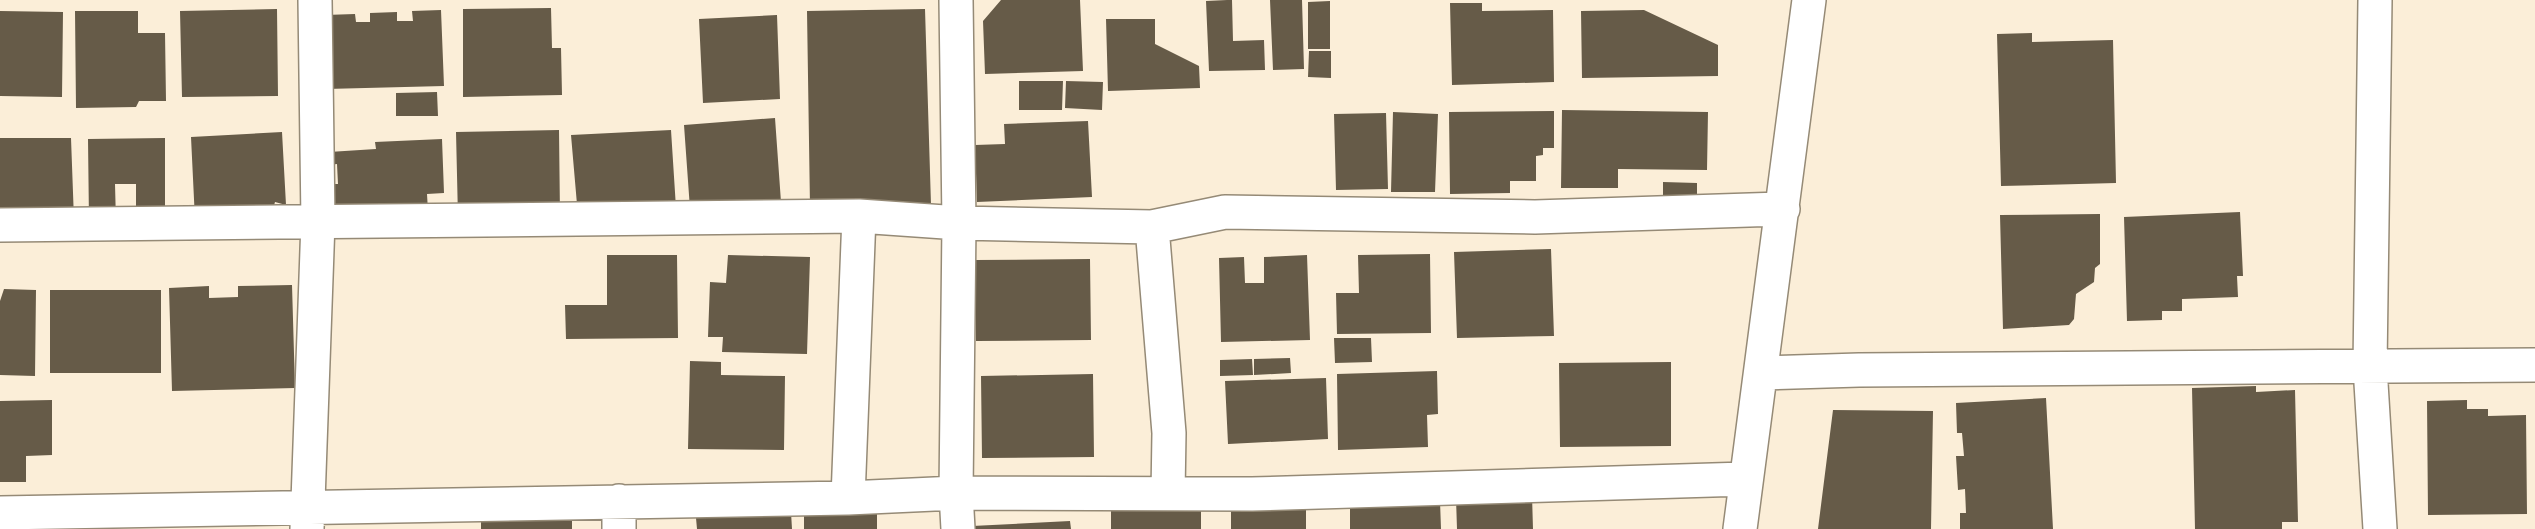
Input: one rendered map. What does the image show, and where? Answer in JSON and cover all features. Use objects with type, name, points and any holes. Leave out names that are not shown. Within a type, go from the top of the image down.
[{"type":"street","points":[[307,518],[318,222],[315,0]]},
{"type":"street","points":[[956,0],[959,223],[956,493],[958,529]]},
{"type":"street","points":[[1740,529],[1809,0]]},
{"type":"street","points":[[2375,0],[2370,366],[2380,529]]},
{"type":"street","points":[[0,225],[859,216],[959,223],[1152,227],[1225,212],[1536,217],[1783,209]]},
{"type":"street","points":[[848,498],[859,216]]},
{"type":"street","points":[[1152,227],[1169,434],[1168,493]]},
{"type":"street","points":[[1762,373],[2535,365]]},
{"type":"street","points":[[0,513],[307,518],[619,515],[848,498],[956,493],[1252,494],[1746,479]]},
{"type":"building","points":[[1001,0],[1080,0],[1083,71],[985,74],[983,21]]},
{"type":"building","points":[[1232,0],[1233,41],[1264,40],[1265,70],[1209,71],[1206,1]]},
{"type":"building","points":[[1270,0],[1302,0],[1304,69],[1273,70]]},
{"type":"building","points":[[1330,1],[1330,49],[1308,49],[1308,2]]},
{"type":"building","points":[[1450,3],[1482,3],[1482,11],[1553,10],[1554,82],[1452,85]]},
{"type":"building","points":[[551,8],[552,48],[561,48],[562,95],[463,97],[463,9]]},
{"type":"building","points":[[277,9],[278,96],[182,97],[180,11]]},
{"type":"building","points":[[925,9],[931,205],[810,207],[807,11]]},
{"type":"building","points":[[441,10],[444,86],[326,89],[325,15],[355,14],[356,22],[370,22],[370,13],[397,12],[397,21],[413,21],[412,11]]},
{"type":"building","points":[[1644,10],[1718,45],[1718,76],[1582,78],[1581,11]]},
{"type":"building","points":[[0,11],[63,12],[62,97],[0,96]]},
{"type":"building","points":[[75,11],[138,11],[138,33],[165,33],[166,101],[139,101],[136,107],[76,108]]},
{"type":"building","points":[[777,15],[780,99],[703,103],[699,19]]},
{"type":"building","points":[[1106,19],[1155,19],[1155,44],[1199,66],[1200,88],[1108,91]]},
{"type":"building","points":[[2032,33],[2032,42],[2113,40],[2116,183],[2001,186],[1997,34]]},
{"type":"building","points":[[1309,51],[1331,51],[1331,78],[1308,77]]},
{"type":"building","points":[[1019,81],[1063,81],[1062,110],[1019,110]]},
{"type":"building","points":[[1066,81],[1103,82],[1102,110],[1065,108]]},
{"type":"building","points":[[437,92],[438,116],[396,116],[396,93]]},
{"type":"building","points":[[1562,110],[1708,112],[1707,170],[1618,169],[1618,188],[1561,188]]},
{"type":"building","points":[[1554,111],[1554,148],[1543,148],[1543,155],[1536,156],[1536,181],[1510,181],[1510,193],[1450,194],[1449,112]]},
{"type":"building","points":[[1393,112],[1438,114],[1435,192],[1391,192]]},
{"type":"building","points":[[1386,113],[1388,189],[1336,190],[1334,114]]},
{"type":"building","points":[[775,118],[781,202],[690,209],[684,125]]},
{"type":"building","points":[[1088,121],[1092,197],[977,202],[975,145],[1005,144],[1004,124]]},
{"type":"building","points":[[559,130],[560,216],[458,218],[456,132]]},
{"type":"building","points":[[671,130],[676,208],[578,216],[571,135]]},
{"type":"building","points":[[282,132],[286,205],[275,202],[273,209],[195,220],[191,137]]},
{"type":"building","points":[[0,138],[71,138],[74,220],[0,220]]},
{"type":"building","points":[[165,138],[165,217],[136,218],[136,184],[115,184],[116,222],[89,222],[88,139]]},
{"type":"building","points":[[442,139],[444,193],[427,194],[428,211],[332,217],[330,184],[338,184],[337,164],[329,165],[329,152],[376,149],[375,142]]},
{"type":"building","points":[[1663,182],[1697,183],[1697,201],[1663,201]]},
{"type":"building","points":[[2240,212],[2243,276],[2237,276],[2238,297],[2182,299],[2182,311],[2162,311],[2162,320],[2127,321],[2124,217]]},
{"type":"building","points":[[2100,214],[2100,264],[2095,268],[2094,282],[2076,294],[2074,319],[2069,325],[2003,329],[2000,215]]},
{"type":"building","points":[[1551,249],[1554,336],[1457,338],[1454,252]]},
{"type":"building","points":[[1430,254],[1431,333],[1337,334],[1336,293],[1359,293],[1358,255]]},
{"type":"building","points":[[607,255],[677,255],[678,338],[566,339],[565,305],[607,305]]},
{"type":"building","points":[[728,255],[810,257],[807,354],[722,352],[723,337],[708,337],[710,282],[726,283]]},
{"type":"building","points":[[1307,255],[1310,340],[1221,342],[1219,258],[1244,257],[1245,283],[1264,283],[1264,257]]},
{"type":"building","points":[[1090,259],[1091,340],[976,341],[975,260]]},
{"type":"building","points":[[292,285],[295,388],[172,391],[169,288],[209,286],[209,298],[238,297],[238,286]]},
{"type":"building","points":[[4,289],[36,290],[35,376],[0,375],[0,301]]},
{"type":"building","points":[[50,290],[161,290],[161,373],[50,373]]},
{"type":"building","points":[[1334,338],[1371,338],[1372,362],[1335,363]]},
{"type":"building","points":[[1290,358],[1291,373],[1254,375],[1254,359]]},
{"type":"building","points":[[1252,359],[1253,375],[1220,376],[1220,360]]},
{"type":"building","points":[[690,361],[721,362],[721,375],[785,376],[784,450],[688,449]]},
{"type":"building","points":[[1671,362],[1671,446],[1560,447],[1559,363]]},
{"type":"building","points":[[1437,371],[1438,414],[1427,415],[1428,447],[1338,450],[1337,374]]},
{"type":"building","points":[[1093,374],[1094,457],[982,458],[981,376]]},
{"type":"building","points":[[1326,378],[1328,439],[1228,444],[1225,381]]},
{"type":"building","points":[[2256,386],[2256,392],[2295,390],[2298,522],[2282,522],[2282,529],[2195,529],[2192,388]]},
{"type":"building","points":[[2046,398],[2053,529],[1960,529],[1960,513],[1966,513],[1965,489],[1958,490],[1956,456],[1964,456],[1962,433],[1957,433],[1956,403]]},
{"type":"building","points":[[52,400],[52,455],[26,456],[26,482],[0,482],[0,401]]},
{"type":"building","points":[[2467,400],[2467,409],[2488,409],[2488,416],[2526,415],[2527,514],[2428,515],[2427,401]]},
{"type":"building","points":[[1833,410],[1933,411],[1931,529],[1818,529]]},
{"type":"building","points":[[1532,495],[1533,529],[1457,529],[1456,498]]},
{"type":"building","points":[[1440,501],[1441,529],[1350,529],[1350,503]]},
{"type":"building","points":[[1201,505],[1201,529],[1111,529],[1111,507]]},
{"type":"building","points":[[1306,505],[1306,529],[1231,529],[1231,507]]},
{"type":"building","points":[[791,512],[792,529],[697,529],[696,518]]},
{"type":"building","points":[[804,512],[877,512],[877,529],[804,529]]},
{"type":"building","points":[[481,515],[572,515],[572,529],[481,529]]},
{"type":"building","points":[[1070,521],[1071,529],[972,529],[972,526]]}]
